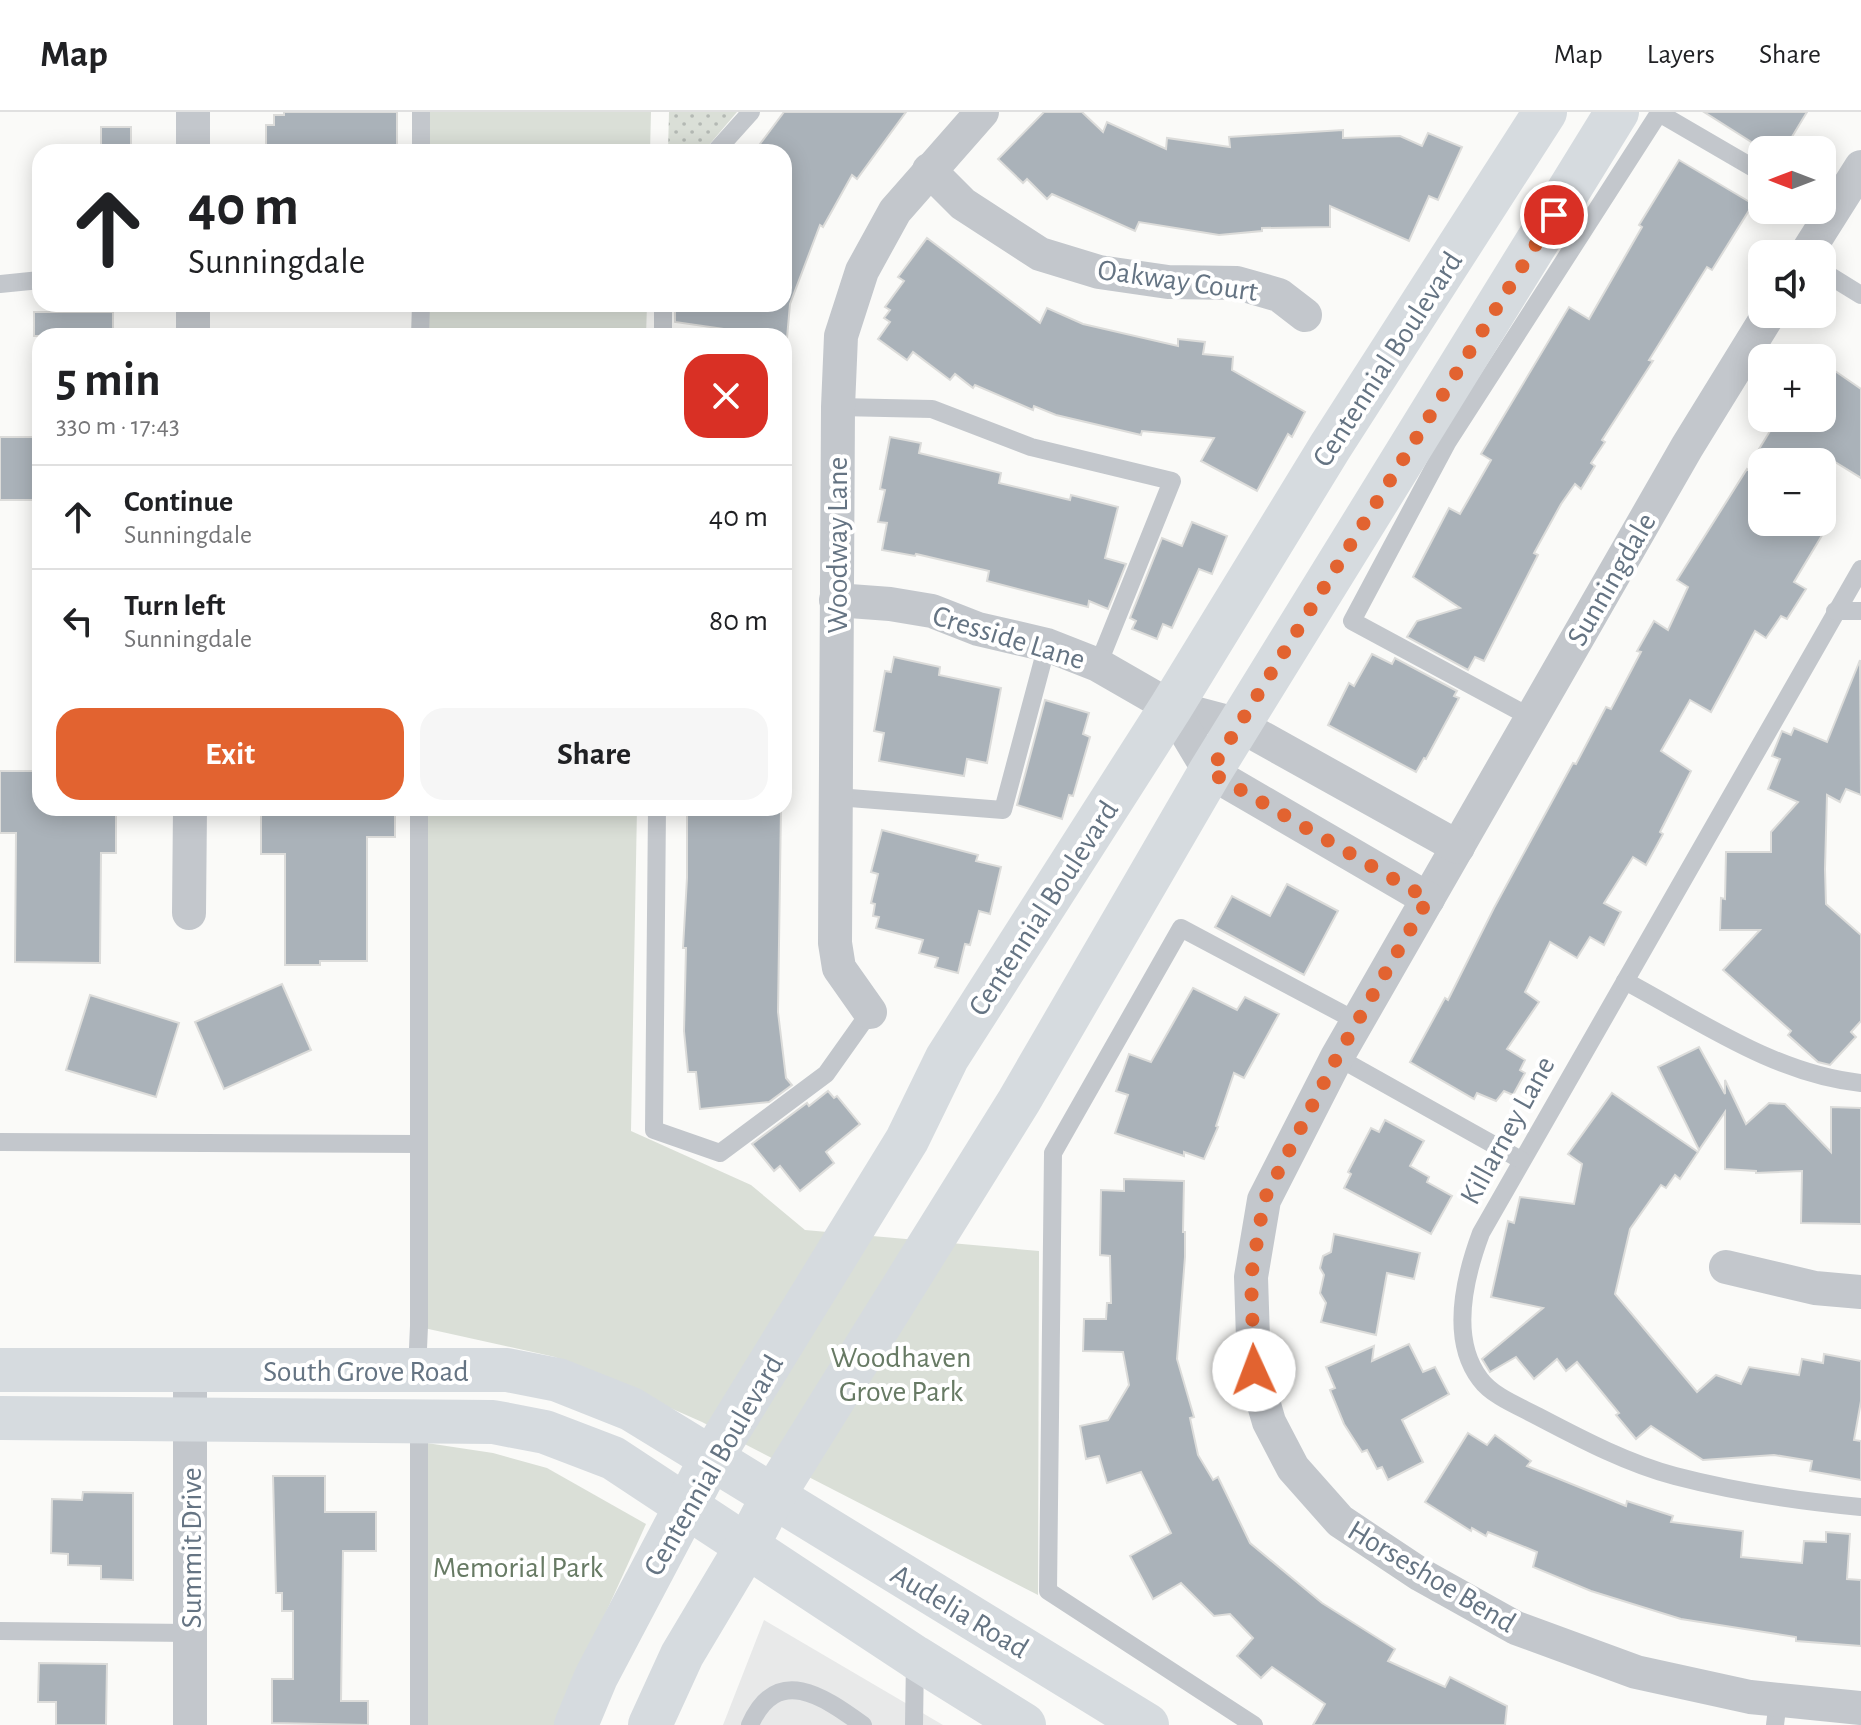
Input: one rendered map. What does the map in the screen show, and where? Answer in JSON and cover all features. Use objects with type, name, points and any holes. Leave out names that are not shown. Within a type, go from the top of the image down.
[{"type":"main road","name":"Centennial Boulevard","points":[[576,1725],[596,1677],[711,1459],[907,1140],[947,1058],[1171,707],[1330,447],[1545,112]]},
{"type":"main road","points":[[650,1725],[682,1655],[772,1498],[1019,1101],[1210,772],[1617,112]]},
{"type":"main road","name":"South Grove Road","points":[[0,1370],[507,1370],[558,1380],[631,1409],[772,1498]]},
{"type":"main road","name":"South Grove Road","points":[[0,1418],[493,1422],[545,1432],[613,1458],[747,1546]]},
{"type":"main road","name":"Audelia Road","points":[[772,1498],[1147,1725]]},
{"type":"main road","name":"Audelia Road","points":[[747,1546],[1024,1725]]},
{"type":"street","points":[[193,112],[193,144]]},
{"type":"street","name":"Woodway Lane","points":[[870,1012],[839,968],[835,943],[841,336],[862,271],[895,211],[982,112]]},
{"type":"street","points":[[1836,199],[1861,167]]},
{"type":"street","name":"Oakway Court","points":[[929,170],[963,204],[1040,254],[1099,272],[1168,282],[1237,283],[1279,295],[1305,315]]},
{"type":"street","name":"Sunningdale","points":[[1264,1200],[1337,1057],[1687,447],[1760,328]]},
{"type":"street","name":"Cresside Lane","points":[[836,600],[932,611],[978,629],[1047,645],[1098,665],[1171,707]]},
{"type":"street","points":[[1171,707],[1239,725],[1458,847]]},
{"type":"street","points":[[1171,707],[1210,772],[1428,899]]},
{"type":"street","points":[[189,913],[190,816]]},
{"type":"street","name":"Horseshoe Bend","points":[[1264,1200],[1251,1277],[1254,1370],[1269,1422],[1293,1468],[1340,1521],[1421,1575],[1516,1628],[1636,1672],[1750,1697],[1776,1712],[1861,1708]]},
{"type":"street","points":[[1726,1267],[1815,1288],[1861,1292]]},
{"type":"street","name":"Summit Drive","points":[[190,1370],[190,1725]]},
{"type":"lane","points":[[421,112],[421,144]]},
{"type":"lane","points":[[722,144],[751,112]]},
{"type":"lane","points":[[1532,718],[1352,621],[1447,443],[1659,113],[1748,165]]},
{"type":"lane","points":[[1836,280],[1861,295]]},
{"type":"lane","points":[[0,284],[32,281]]},
{"type":"lane","points":[[838,407],[932,409],[1031,447],[1172,481],[1098,665]]},
{"type":"lane","name":"Killarney Lane","points":[[1861,569],[1481,1233],[1467,1271],[1463,1314],[1465,1350],[1480,1380],[1508,1400],[1587,1442],[1672,1475],[1786,1499],[1861,1507]]},
{"type":"lane","points":[[1835,611],[1861,611]]},
{"type":"lane","points":[[837,797],[1003,810],[1047,645]]},
{"type":"lane","points":[[417,1371],[419,816]]},
{"type":"lane","points":[[657,816],[654,1130],[720,1153],[826,1074],[870,1012]]},
{"type":"lane","points":[[1254,1725],[1048,1591],[1053,1153],[1181,928],[1358,1022]]},
{"type":"lane","points":[[1625,981],[1773,1061],[1828,1080],[1861,1083]]},
{"type":"lane","points":[[1337,1057],[1521,1160]]},
{"type":"lane","points":[[0,1142],[418,1144]]},
{"type":"lane","points":[[419,1422],[419,1725]]},
{"type":"lane","points":[[0,1631],[190,1633]]},
{"type":"lane","points":[[914,1725],[915,1657]]},
{"type":"lane","points":[[750,1725],[758,1706],[771,1695],[786,1689],[804,1689],[855,1722]]},
{"type":"shaded area","points":[[764,1620],[943,1725],[723,1725]]},
{"type":"green space","points":[[430,112],[651,112],[650,144],[430,144]]},
{"type":"green space","points":[[669,112],[737,112],[710,144],[668,144]]},
{"type":"green space","points":[[429,312],[647,312],[646,328],[428,328]]},
{"type":"green space","name":"Woodhaven Grove Park","points":[[419,816],[637,816],[631,1131],[751,1185],[805,1230],[1039,1251],[1038,1595],[702,1422],[555,1357],[424,1328]]},
{"type":"green space","name":"Memorial Park","points":[[420,1442],[493,1453],[547,1468],[646,1524],[555,1725],[419,1725]]},
{"type":"building","points":[[284,112],[397,112],[397,144],[266,144],[266,125],[274,125],[274,115],[284,115]]},
{"type":"building","points":[[784,112],[906,112],[857,179],[852,175],[823,227],[820,225],[792,299],[792,144],[760,144]]},
{"type":"building","points":[[1044,112],[1082,112],[1103,132],[1107,122],[1166,149],[1167,138],[1230,147],[1229,137],[1343,130],[1343,138],[1400,136],[1422,146],[1428,133],[1462,147],[1438,200],[1429,196],[1409,241],[1330,206],[1330,227],[1262,228],[1262,231],[1219,235],[1139,222],[1135,231],[1052,194],[1047,199],[1027,179],[1023,183],[998,159]]},
{"type":"building","points":[[1704,112],[1807,112],[1792,136],[1748,136],[1748,140]]},
{"type":"building","points":[[101,127],[131,127],[131,144],[101,144]]},
{"type":"building","points":[[1679,160],[1748,201],[1748,212],[1712,270],[1707,267],[1649,360],[1653,361],[1602,440],[1605,442],[1591,463],[1595,466],[1581,489],[1575,484],[1561,504],[1534,553],[1538,555],[1484,661],[1475,657],[1468,670],[1407,637],[1417,621],[1460,608],[1413,577],[1449,508],[1460,514],[1491,460],[1481,454],[1569,307],[1589,319],[1642,227],[1639,225]]},
{"type":"building","points":[[927,238],[1040,323],[1047,308],[1083,324],[1178,346],[1178,339],[1205,342],[1203,354],[1233,357],[1232,370],[1305,412],[1292,437],[1288,434],[1257,491],[1201,461],[1214,438],[1142,431],[1141,435],[1056,415],[1034,406],[1033,410],[975,385],[973,388],[955,374],[950,380],[913,352],[907,360],[878,339],[890,322],[884,318],[890,310],[885,307],[904,281],[898,277]]},
{"type":"building","points":[[34,312],[113,312],[113,328],[34,328]]},
{"type":"building","points":[[675,312],[789,312],[788,328],[717,328],[675,322]]},
{"type":"building","points":[[1836,372],[1861,389],[1861,478],[1836,463],[1836,448],[1760,448],[1769,432],[1836,432]]},
{"type":"building","points":[[0,437],[32,437],[32,500],[0,500]]},
{"type":"building","points":[[890,437],[921,443],[919,453],[1001,473],[999,483],[1070,500],[1071,495],[1118,507],[1105,558],[1126,564],[1108,609],[1089,601],[1088,607],[987,581],[989,571],[916,554],[882,550],[887,523],[878,522],[885,490],[880,489]]},
{"type":"building","points":[[1747,469],[1748,536],[1822,536],[1794,582],[1806,589],[1787,619],[1781,616],[1766,638],[1755,631],[1711,712],[1690,700],[1661,751],[1691,771],[1646,865],[1633,857],[1604,903],[1621,912],[1604,945],[1590,937],[1577,958],[1550,942],[1525,992],[1539,1002],[1507,1049],[1525,1060],[1520,1070],[1525,1073],[1513,1095],[1504,1091],[1496,1101],[1477,1093],[1474,1099],[1410,1062],[1445,998],[1448,1000],[1573,763],[1576,764],[1606,707],[1611,709],[1654,621],[1668,630],[1688,587],[1677,580]]},
{"type":"building","points":[[1192,522],[1227,536],[1212,574],[1199,569],[1172,628],[1163,624],[1157,639],[1132,629],[1136,621],[1130,618],[1162,538],[1182,546]]},
{"type":"building","points":[[1372,654],[1392,664],[1395,658],[1457,691],[1454,696],[1459,698],[1416,772],[1328,725],[1349,683],[1354,686]]},
{"type":"building","points":[[894,657],[940,667],[939,675],[1001,688],[987,763],[967,759],[964,776],[879,761],[884,733],[874,731],[885,671],[891,672]]},
{"type":"building","points":[[1860,660],[1861,795],[1846,789],[1840,802],[1827,795],[1825,869],[1826,904],[1861,935],[1861,1021],[1851,1032],[1856,1037],[1830,1065],[1818,1062],[1788,1035],[1791,1031],[1723,970],[1760,930],[1720,930],[1721,898],[1725,899],[1726,852],[1771,852],[1771,832],[1798,802],[1768,789],[1780,759],[1772,756],[1782,731],[1791,735],[1794,728],[1827,742]]},
{"type":"building","points":[[1045,700],[1089,713],[1083,734],[1090,737],[1073,796],[1069,795],[1062,819],[1017,805]]},
{"type":"building","points":[[0,771],[32,771],[32,816],[116,816],[116,853],[101,853],[100,963],[15,962],[16,833],[0,833]]},
{"type":"building","points":[[261,816],[395,816],[395,837],[367,837],[367,961],[285,965],[285,854],[261,854]]},
{"type":"building","points":[[687,816],[781,816],[778,1012],[786,1078],[792,1085],[769,1102],[700,1109],[696,1072],[688,1072],[684,1031],[686,948],[683,948]]},
{"type":"building","points":[[882,830],[978,855],[976,861],[1001,867],[990,914],[979,911],[970,945],[965,944],[958,973],[935,967],[938,958],[919,953],[923,940],[876,928],[879,917],[873,916],[875,904],[871,903],[878,874],[871,872]]},
{"type":"building","points":[[1287,884],[1338,911],[1304,975],[1215,927],[1232,896],[1270,916]]},
{"type":"building","points":[[282,984],[311,1050],[224,1089],[195,1022]]},
{"type":"building","points":[[1193,988],[1237,1010],[1245,997],[1279,1014],[1244,1078],[1234,1073],[1218,1127],[1204,1159],[1184,1152],[1184,1156],[1115,1133],[1128,1095],[1116,1091],[1129,1054],[1151,1062]]},
{"type":"building","points":[[90,995],[179,1023],[156,1097],[66,1070]]},
{"type":"building","points":[[1699,1047],[1725,1094],[1725,1080],[1746,1124],[1769,1103],[1785,1104],[1831,1152],[1831,1107],[1861,1108],[1861,1224],[1801,1223],[1802,1171],[1756,1173],[1725,1169],[1725,1112],[1699,1150],[1658,1067]]},
{"type":"building","points":[[828,1091],[834,1098],[837,1096],[860,1124],[826,1152],[834,1163],[800,1191],[780,1166],[774,1171],[752,1144]]},
{"type":"building","points":[[1612,1093],[1698,1152],[1680,1179],[1675,1175],[1666,1188],[1661,1185],[1630,1229],[1615,1294],[1697,1392],[1716,1375],[1741,1384],[1749,1367],[1799,1375],[1802,1359],[1823,1363],[1824,1354],[1861,1361],[1861,1401],[1854,1440],[1861,1441],[1861,1480],[1810,1471],[1812,1461],[1774,1455],[1703,1460],[1651,1426],[1636,1439],[1577,1362],[1566,1371],[1557,1359],[1534,1379],[1516,1357],[1490,1372],[1482,1359],[1543,1308],[1491,1297],[1508,1221],[1514,1223],[1520,1197],[1574,1204],[1582,1164],[1568,1154]]},
{"type":"building","points":[[1385,1120],[1424,1141],[1410,1166],[1429,1177],[1427,1182],[1452,1196],[1431,1234],[1344,1188],[1351,1174],[1348,1172],[1371,1128],[1379,1132]]},
{"type":"building","points":[[1124,1179],[1184,1181],[1185,1257],[1177,1359],[1194,1417],[1190,1418],[1198,1455],[1213,1480],[1218,1477],[1250,1543],[1322,1603],[1395,1649],[1388,1661],[1445,1687],[1450,1677],[1507,1706],[1505,1725],[1313,1725],[1325,1704],[1272,1667],[1261,1678],[1237,1656],[1253,1638],[1230,1614],[1214,1616],[1181,1583],[1153,1599],[1130,1556],[1171,1533],[1141,1472],[1107,1483],[1099,1456],[1086,1459],[1080,1426],[1108,1420],[1129,1385],[1123,1352],[1083,1351],[1084,1319],[1106,1319],[1107,1303],[1111,1303],[1110,1256],[1100,1255],[1101,1190],[1124,1191]]},
{"type":"building","points":[[1334,1234],[1420,1253],[1414,1279],[1387,1273],[1376,1335],[1321,1322],[1326,1303],[1320,1293],[1324,1275],[1320,1268],[1323,1256],[1331,1252]]},
{"type":"building","points":[[1409,1344],[1423,1372],[1435,1367],[1449,1394],[1402,1420],[1423,1462],[1388,1480],[1382,1467],[1377,1469],[1367,1450],[1362,1452],[1344,1424],[1330,1390],[1335,1388],[1326,1367],[1374,1346],[1372,1361]]},
{"type":"building","points":[[1468,1433],[1487,1445],[1495,1435],[1531,1461],[1527,1466],[1626,1506],[1627,1501],[1673,1516],[1671,1522],[1743,1531],[1741,1557],[1802,1563],[1804,1541],[1826,1542],[1826,1532],[1850,1534],[1847,1579],[1861,1580],[1861,1646],[1796,1641],[1796,1637],[1681,1619],[1591,1591],[1533,1567],[1537,1552],[1488,1532],[1486,1536],[1472,1528],[1471,1531],[1425,1502]]},
{"type":"building","points":[[273,1476],[325,1476],[325,1512],[376,1512],[376,1551],[343,1551],[341,1701],[368,1701],[368,1725],[272,1723],[272,1679],[293,1679],[293,1611],[282,1611],[282,1593],[276,1593]]},
{"type":"building","points":[[83,1492],[133,1493],[133,1580],[101,1579],[101,1566],[68,1565],[68,1554],[51,1553],[52,1499],[82,1500]]},
{"type":"building","points":[[39,1663],[107,1664],[106,1725],[56,1725],[56,1702],[38,1702]]},
{"type":"route","points":[[1254,1370],[1251,1277],[1264,1200],[1337,1057],[1428,899],[1210,772],[1554,215]]}]
